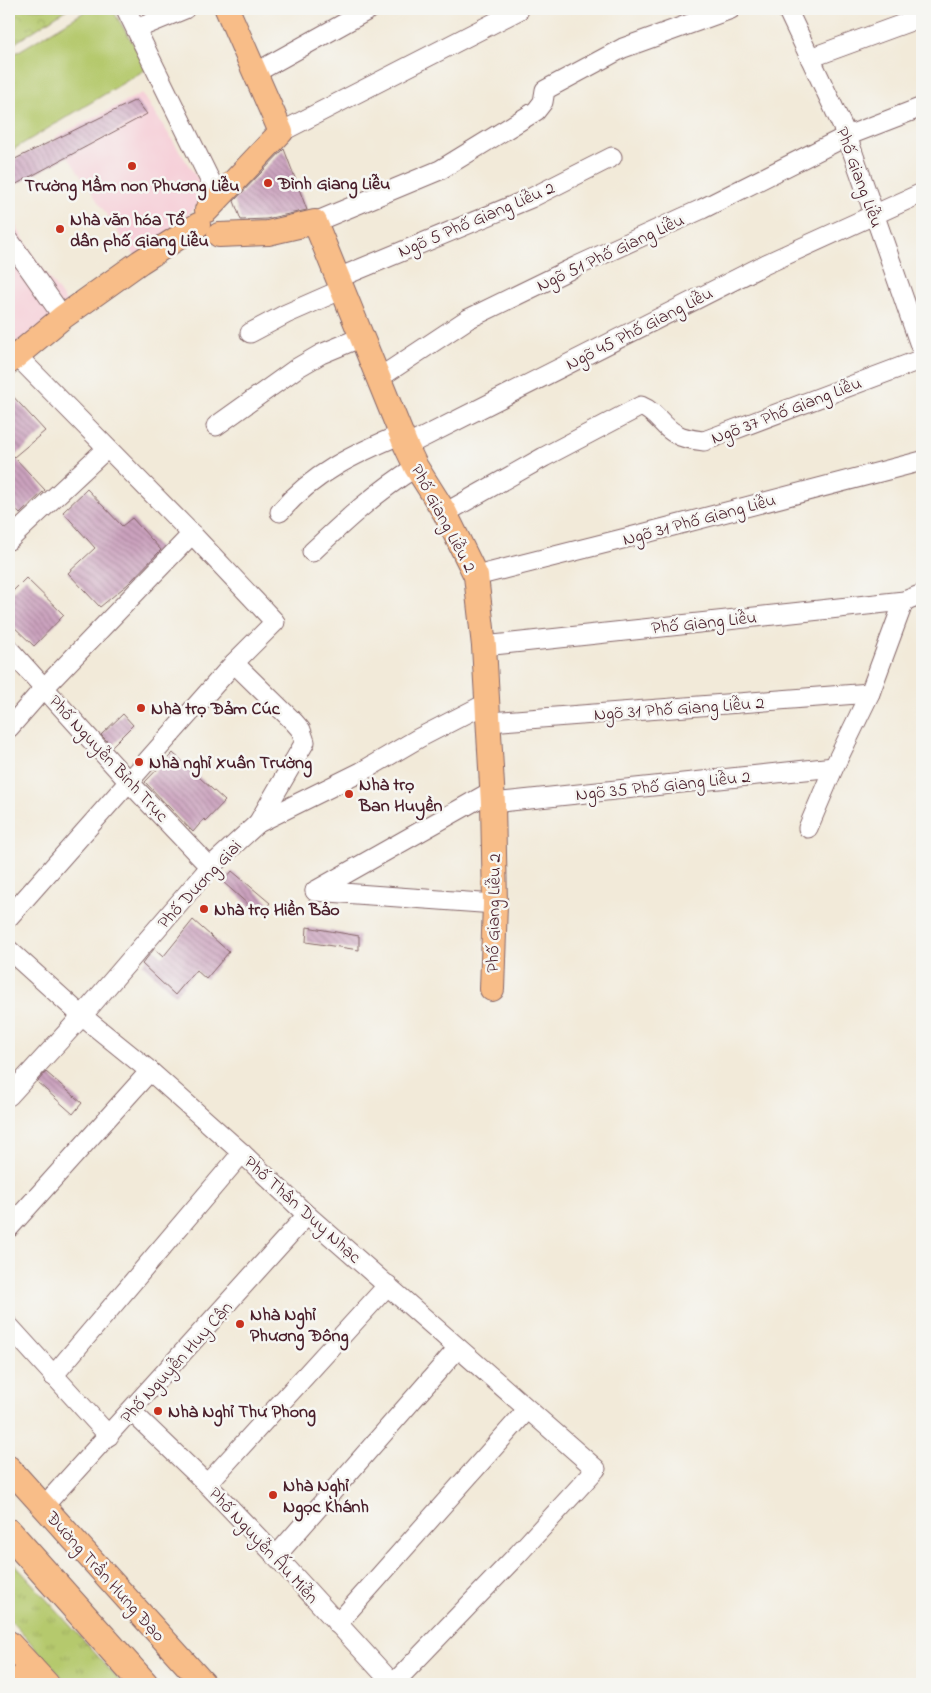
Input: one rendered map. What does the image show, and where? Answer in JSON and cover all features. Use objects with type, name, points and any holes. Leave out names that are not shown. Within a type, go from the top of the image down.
[{"type":"highway","points":[[9,1533],[144,1684]]},
{"type":"main road","points":[[13,359],[63,317],[140,262],[211,217],[281,132],[227,9]]},
{"type":"main road","points":[[211,217],[268,233],[315,222]]},
{"type":"main road","name":"Phố Giang Liễu 2","points":[[315,222],[408,449],[444,513],[476,576],[484,646],[492,797],[495,904],[492,989]]},
{"type":"main road","name":"Đường Trần Hưng Đạo","points":[[9,1468],[204,1684]]},
{"type":"main road","points":[[9,1643],[39,1676],[14,1684]]},
{"type":"street","points":[[126,9],[208,176],[211,217]]},
{"type":"street","points":[[136,29],[185,9]]},
{"type":"street","points":[[255,72],[370,9]]},
{"type":"street","points":[[315,222],[440,170],[536,111],[543,102],[545,90],[623,48],[731,9]]},
{"type":"street","name":"Phố Giang Liễu","points":[[787,9],[847,136],[922,351]]},
{"type":"street","points":[[281,132],[519,10]]},
{"type":"street","points":[[810,58],[922,17]]},
{"type":"street","name":"Ngõ 51 Phố Giang Liễu","points":[[379,378],[468,319],[577,266],[702,209],[847,136],[922,107]]},
{"type":"street","name":"Ngõ 5 Phố Giang Liễu 2","points":[[250,332],[340,283],[531,198],[612,157]]},
{"type":"street","name":"Ngõ 45 Phố Giang Liễu","points":[[408,449],[766,264],[922,193]]},
{"type":"street","points":[[9,240],[63,317]]},
{"type":"street","points":[[216,426],[297,368],[321,354],[362,337]]},
{"type":"street","points":[[9,917],[234,663],[275,622],[192,534],[13,359]]},
{"type":"street","name":"Ngõ 37 Phố Giang Liễu","points":[[444,513],[641,406],[650,410],[674,434],[704,441],[922,359]]},
{"type":"street","points":[[9,540],[106,449]]},
{"type":"street","points":[[280,512],[320,475],[349,458],[408,449]]},
{"type":"street","points":[[312,552],[366,502],[391,482],[408,449]]},
{"type":"street","name":"Ngõ 31 Phố Giang Liễu","points":[[476,576],[922,461]]},
{"type":"street","points":[[9,728],[44,688],[192,534]]},
{"type":"street","name":"Phố Giang Liễu","points":[[484,646],[904,601],[922,594]]},
{"type":"street","points":[[808,828],[834,767],[870,693],[904,601]]},
{"type":"street","name":"Phố Nguyễn Bỉnh Trục","points":[[9,649],[128,781],[210,866]]},
{"type":"street","points":[[234,663],[294,722],[301,730],[305,742],[258,823]]},
{"type":"street","name":"Ngõ 31 Phố Giang Liễu 2","points":[[488,712],[870,693]]},
{"type":"street","name":"Phố Dương Giai","points":[[9,1096],[82,1016],[210,866],[258,823],[361,772],[420,738],[488,712]]},
{"type":"street","name":"Ngõ 35 Phố Giang Liễu 2","points":[[492,797],[834,767]]},
{"type":"street","points":[[492,797],[315,891],[495,904]]},
{"type":"street","name":"Phố Thân Duy Nhạc","points":[[9,950],[82,1016],[150,1071],[242,1153],[307,1215],[596,1469],[518,1554],[393,1684]]},
{"type":"street","points":[[9,1228],[150,1071]]},
{"type":"street","points":[[53,1376],[242,1153]]},
{"type":"street","name":"Phố Nguyễn Huy Cận","points":[[43,1507],[307,1215]]},
{"type":"street","points":[[207,1484],[388,1285]]},
{"type":"street","points":[[9,1326],[109,1436]]},
{"type":"street","points":[[276,1556],[458,1348]]},
{"type":"street","points":[[337,1624],[527,1410]]},
{"type":"street","name":"Phố Nguyễn Ấu Miễn","points":[[131,1411],[207,1484],[393,1684]]},
{"type":"shaded area","name":"Trường Mầm non Phương Liễu","points":[[142,93],[208,195],[140,262],[55,137]]},
{"type":"shaded area","points":[[9,207],[14,222],[32,254],[72,310],[9,347]]},
{"type":"green space","points":[[9,9],[67,9],[9,47]]},
{"type":"green space","points":[[89,9],[112,9],[148,68],[9,152],[9,57]]},
{"type":"green space","points":[[9,1558],[123,1684],[68,1684],[9,1619]]},
{"type":"building","points":[[136,100],[147,114],[9,188],[9,162]]},
{"type":"building","name":"Đình Giang Liễu","points":[[284,149],[307,210],[266,219],[241,220],[234,201]]},
{"type":"building","points":[[9,392],[45,431],[14,457],[9,452]]},
{"type":"building","points":[[15,458],[45,490],[20,514],[9,502],[9,464]]},
{"type":"building","points":[[87,489],[122,526],[132,518],[161,550],[128,584],[100,607],[68,573],[95,548],[63,512]]},
{"type":"building","points":[[26,578],[64,615],[34,646],[9,622],[9,595]]},
{"type":"building","points":[[123,714],[133,725],[112,746],[101,735]]},
{"type":"building","points":[[173,753],[225,801],[206,821],[204,819],[193,832],[145,782]]},
{"type":"building","points":[[232,871],[270,903],[260,915],[223,882]]},
{"type":"building","points":[[193,920],[229,952],[206,979],[196,970],[175,995],[142,964],[154,949],[163,957]]},
{"type":"building","points":[[307,927],[359,936],[359,950],[306,942]]},
{"type":"building","points":[[46,1072],[82,1103],[73,1114],[37,1082]]},
{"type":"place","name":"Trường Mầm non Phương Liễu","points":[[132,166]]},
{"type":"place","name":"Đình Giang Liễu","points":[[268,183]]},
{"type":"place","name":"Nhà văn hóa Tổ dân phố Giang Liễu","points":[[60,229]]},
{"type":"place","name":"Nhà trọ Đảm Cúc","points":[[141,708]]},
{"type":"place","name":"Nhà nghỉ Xuân Trường","points":[[139,762]]},
{"type":"place","name":"Nhà trọ Ban Huyền","points":[[349,794]]},
{"type":"place","name":"Nhà trọ Hiền Bảo","points":[[204,909]]},
{"type":"place","name":"Nhà Nghỉ Phương Đông","points":[[240,1324]]},
{"type":"place","name":"Nhà Nghỉ Thư Phong","points":[[158,1411]]},
{"type":"place","name":"Nhà Nghỉ Ngọc Khánh","points":[[273,1495]]}]
